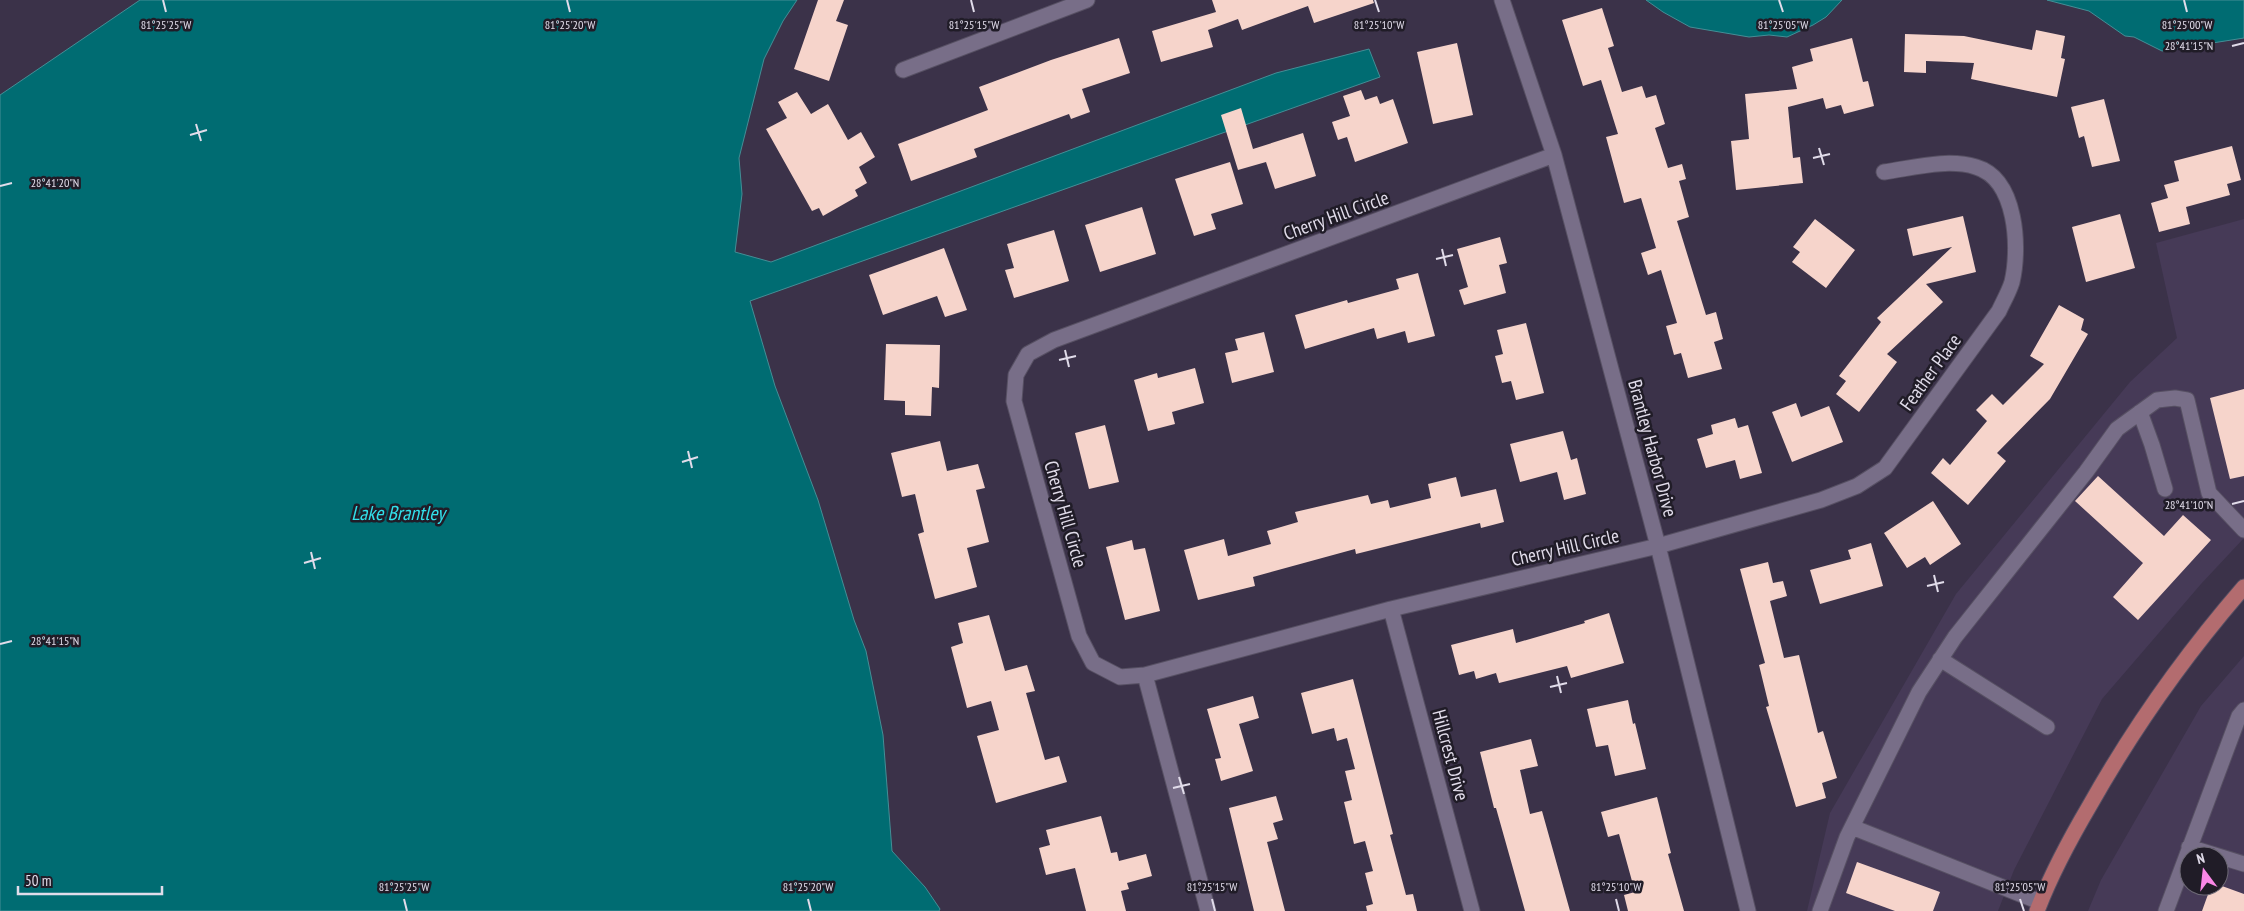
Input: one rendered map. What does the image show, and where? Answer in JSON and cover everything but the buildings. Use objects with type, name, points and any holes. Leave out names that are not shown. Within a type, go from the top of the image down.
[{"type":"main road","points":[[2039,906],[2057,865],[2117,757],[2184,661],[2244,587]]},
{"type":"street","points":[[902,70],[1087,0]]},
{"type":"street","name":"Brantley Harbor Drive","points":[[1502,0],[1554,155],[1658,546],[1748,911]]},
{"type":"street","name":"Cherry Hill Circle","points":[[1554,155],[1064,337],[1028,354],[1016,375],[1014,401],[1079,636],[1093,663],[1120,677],[1145,675],[1391,609],[1658,546]]},
{"type":"street","name":"Feather Place","points":[[1658,546],[1821,500],[1857,486],[1885,468],[1999,310],[2011,284],[2016,256],[2013,215],[2005,192],[1991,175],[1977,167],[1951,163],[1884,172]]},
{"type":"street","points":[[1820,911],[1852,827],[1919,692],[1955,637],[2086,472],[2117,429],[2157,400],[2175,398],[2187,400],[2209,493],[2244,530]]},
{"type":"street","points":[[2140,412],[2165,488]]},
{"type":"street","name":"Hillcrest Drive","points":[[1391,609],[1472,911]]},
{"type":"street","points":[[1940,659],[2048,727]]},
{"type":"street","points":[[1145,675],[1208,911]]},
{"type":"street","points":[[2190,846],[2240,716],[2244,710]]},
{"type":"street","points":[[1852,827],[2039,906]]},
{"type":"street","points":[[2229,859],[2244,864]]},
{"type":"street","points":[[2166,911],[2179,876]]},
{"type":"shaded area","points":[[2244,219],[2244,538],[2201,584],[2102,699],[2014,870],[1998,911],[1807,911],[1830,813],[1956,594],[2130,382],[2177,338],[2156,243]]},
{"type":"shaded area","points":[[2244,656],[2244,911],[2088,911],[2101,880],[2201,706]]},
{"type":"water","name":"Lake Brantley","points":[[140,0],[797,0],[783,21],[764,59],[739,158],[742,194],[735,252],[771,262],[1276,73],[1369,49],[1380,77],[750,301],[775,386],[818,500],[854,620],[866,651],[883,735],[892,851],[925,887],[940,909],[939,911],[0,911],[0,95]]},
{"type":"water","points":[[1646,0],[1842,0],[1826,17],[1787,37],[1769,35],[1749,37],[1690,27]]},
{"type":"water","points":[[2047,0],[2244,0],[2244,38],[2162,51],[2134,37],[2125,36],[2089,11]]}]
